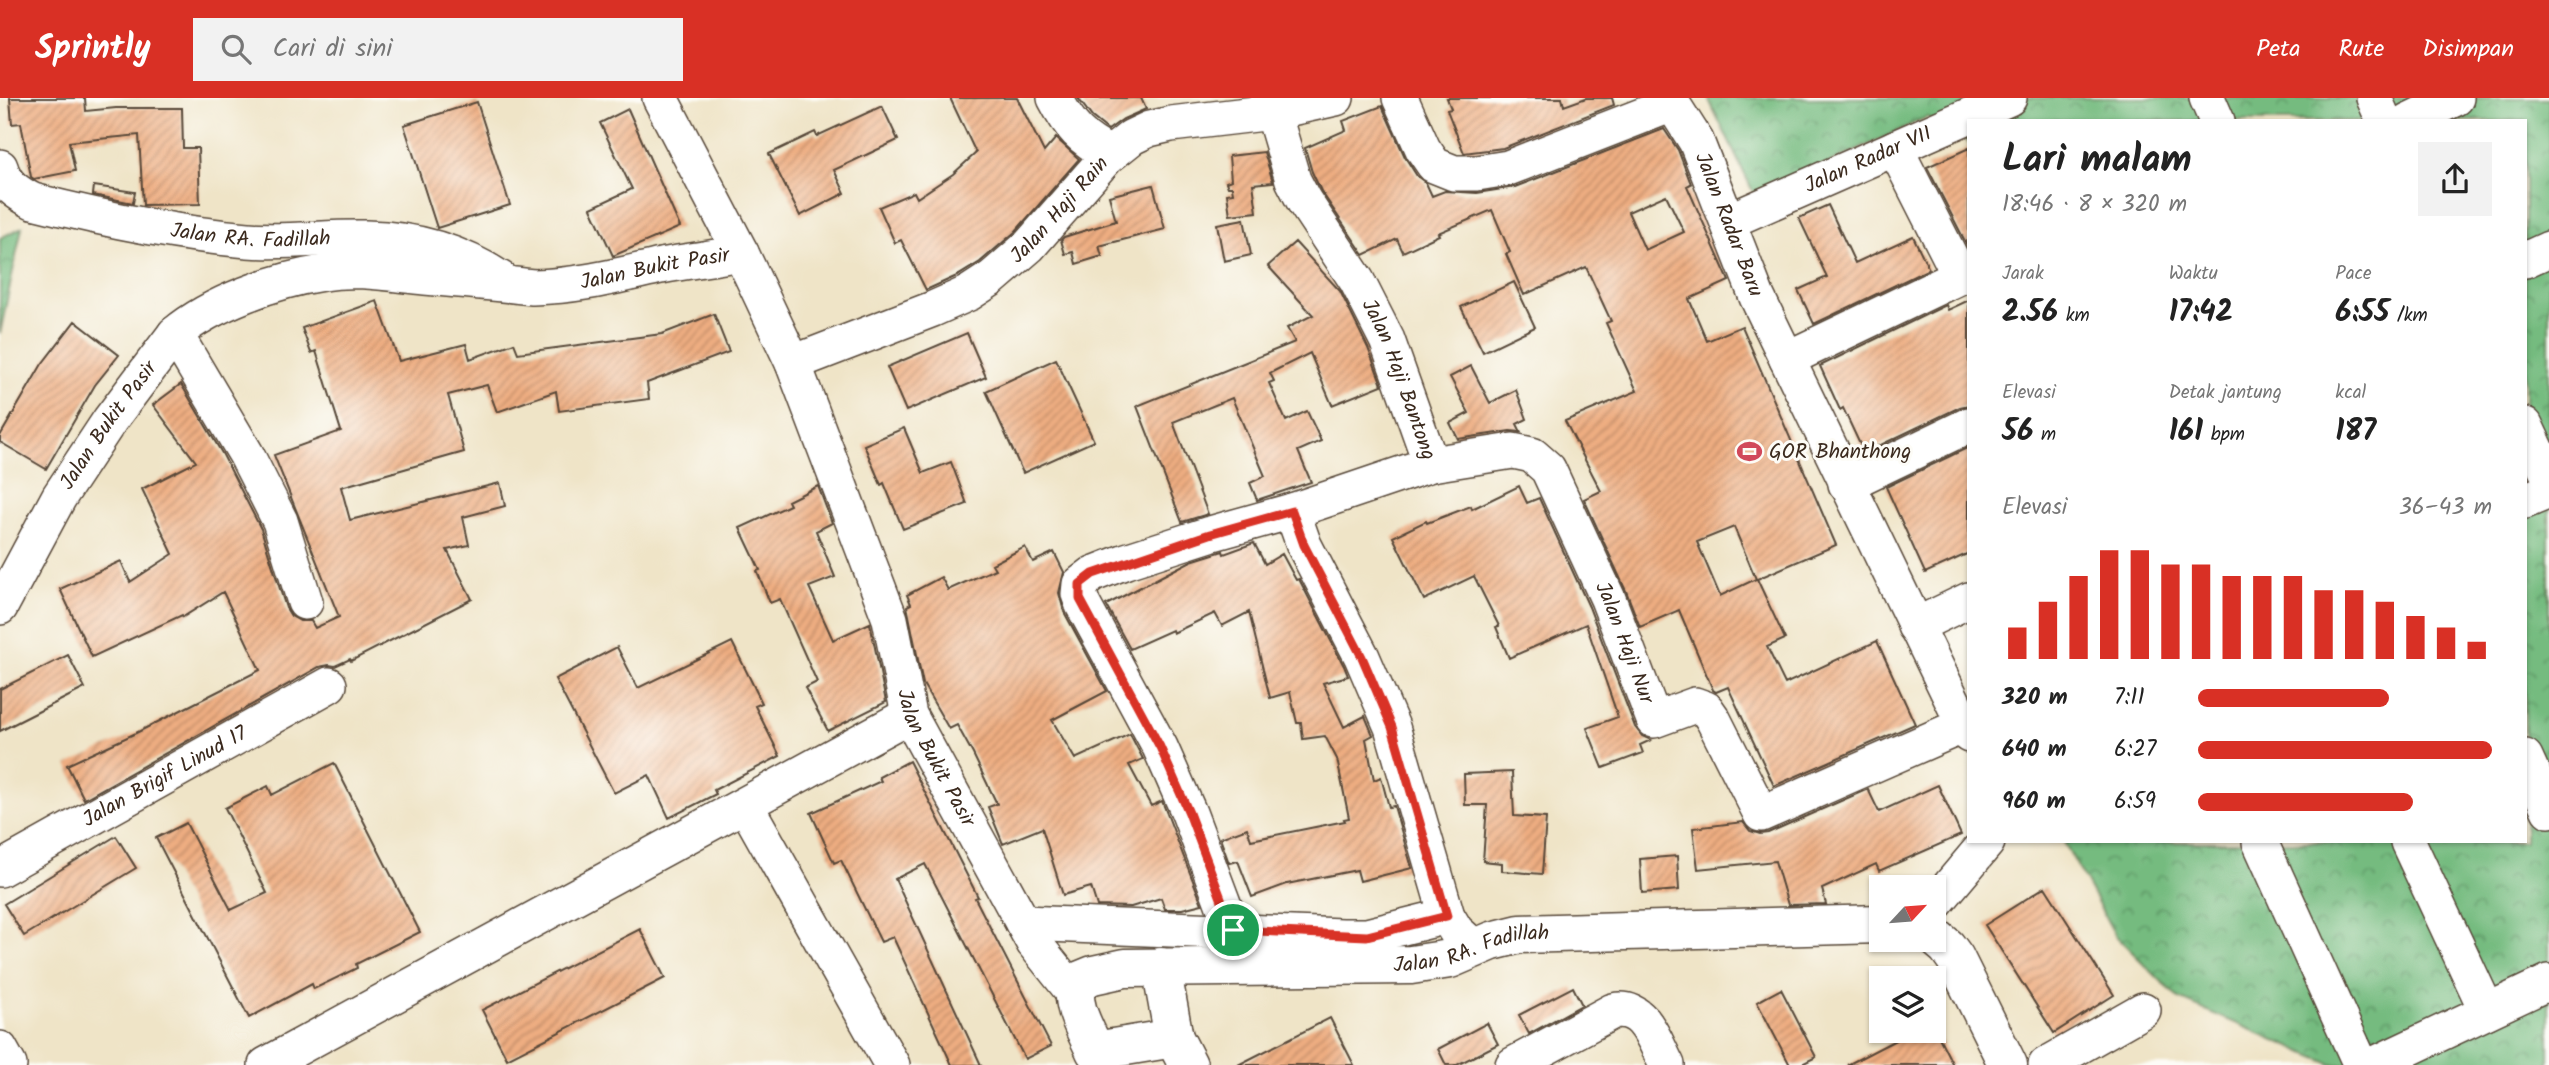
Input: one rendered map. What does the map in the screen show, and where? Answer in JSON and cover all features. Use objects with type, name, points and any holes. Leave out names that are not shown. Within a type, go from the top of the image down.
[{"type":"main road","name":"Jalan RA. Fadillah","points":[[1074,993],[1076,982],[1125,968],[1411,965],[1450,960],[1501,938],[1520,934],[1869,924]]},
{"type":"main road","points":[[1946,946],[1955,958],[2008,1065]]},
{"type":"main road","points":[[1074,993],[1095,1058],[1181,1051],[1161,967]]},
{"type":"street","points":[[660,98],[741,253]]},
{"type":"street","points":[[1055,98],[1068,122],[1088,142],[1110,154]]},
{"type":"street","name":"Jalan Haji Rain","points":[[793,363],[933,309],[969,293],[992,278],[1009,265],[1044,229],[1110,154],[1121,144],[1149,129],[1192,109],[1273,112],[1336,98]]},
{"type":"street","points":[[1400,98],[1423,149],[1434,165],[1454,173],[1478,173],[1508,168],[1665,101]]},
{"type":"street","name":"Jalan Radar VII","points":[[1729,221],[2009,98]]},
{"type":"street","points":[[2207,98],[2216,119]]},
{"type":"street","points":[[2374,98],[2383,119]]},
{"type":"street","points":[[2412,119],[2456,98]]},
{"type":"street","name":"Jalan Radar Baru","points":[[1665,101],[1686,124],[1696,141],[1757,297],[1966,730]]},
{"type":"street","name":"Jalan Haji Bantong","points":[[1233,930],[1189,813],[1160,747],[1083,605],[1079,588],[1087,577],[1126,561],[1292,511],[1431,464],[1387,340],[1357,281],[1293,180],[1273,112]]},
{"type":"street","points":[[1787,359],[1964,274],[1895,148]]},
{"type":"street","name":"Jalan RA. Fadillah","points":[[0,167],[13,190],[33,201],[95,216],[148,227],[250,240],[367,238],[419,244],[471,260],[510,284]]},
{"type":"street","points":[[2527,259],[2549,249]]},
{"type":"street","name":"Jalan Bukit Pasir","points":[[0,607],[59,497],[110,420],[176,334],[219,305],[325,272],[386,272],[533,287],[582,285],[661,266],[741,253],[793,363],[890,619],[909,715],[1034,943],[1074,993]]},
{"type":"street","points":[[176,334],[270,500],[280,521],[305,602]]},
{"type":"street","points":[[1846,484],[1967,426]]},
{"type":"street","points":[[2527,429],[2549,477]]},
{"type":"street","name":"Jalan Haji Nur","points":[[1431,464],[1513,451],[1532,455],[1548,469],[1608,598],[1654,720],[1695,705],[1706,709],[1761,814],[1966,730]]},
{"type":"street","points":[[2527,501],[2549,491]]},
{"type":"street","points":[[1292,511],[1304,545],[1362,657],[1392,727],[1447,916],[1456,931],[1475,948]]},
{"type":"street","points":[[1915,626],[1967,601]]},
{"type":"street","name":"Jalan Brigif Linud 17","points":[[0,869],[329,685]]},
{"type":"street","points":[[265,1065],[746,806],[909,715]]},
{"type":"street","points":[[2527,761],[2549,810]]},
{"type":"street","points":[[746,806],[892,1065]]},
{"type":"street","points":[[1946,891],[1986,843]]},
{"type":"street","points":[[2260,843],[2361,1065]]},
{"type":"street","points":[[2408,843],[2487,1011]]},
{"type":"street","points":[[1023,923],[1367,936],[1447,916]]},
{"type":"street","points":[[2373,1065],[2549,982]]},
{"type":"street","points":[[1513,1065],[1614,1011],[1624,1009],[1634,1012],[1644,1021],[1667,1065]]},
{"type":"street","points":[[2046,1065],[2143,1010]]},
{"type":"street","points":[[0,1049],[9,1065]]},
{"type":"green space","points":[[1708,98],[2549,98],[2549,1065],[2333,1065],[2179,999],[2115,935],[2065,843],[2527,843],[2527,119],[1967,119],[1967,141],[1927,117],[1756,198]]},
{"type":"green space","points":[[22,227],[0,334],[0,238]]},
{"type":"building","points":[[10,98],[85,98],[86,111],[182,108],[183,148],[198,148],[200,204],[143,205],[139,135],[69,142],[75,171],[34,179],[31,177],[21,123],[12,124]]},
{"type":"building","points":[[950,98],[1017,98],[1044,152],[1056,138],[1079,159],[1015,232],[980,262],[926,290],[901,240],[895,243],[879,207],[914,192],[917,198],[953,174],[976,153]]},
{"type":"building","points":[[1078,98],[1141,98],[1146,109],[1123,119],[1108,130],[1092,117]]},
{"type":"building","points":[[1447,98],[1562,98],[1564,106],[1586,98],[1612,98],[1614,105],[1503,148],[1464,153],[1447,110],[1451,109]]},
{"type":"building","points":[[477,102],[510,205],[437,228],[404,125]]},
{"type":"building","points":[[882,106],[898,140],[834,170],[845,193],[800,216],[769,154],[815,132],[817,136]]},
{"type":"building","points":[[1382,106],[1405,157],[1417,176],[1426,183],[1432,196],[1445,191],[1477,193],[1515,187],[1664,129],[1678,150],[1691,184],[1687,186],[1729,281],[1689,299],[1707,341],[1742,326],[1836,545],[1757,579],[1785,639],[1767,647],[1785,684],[1877,641],[1915,724],[1774,786],[1728,687],[1716,692],[1713,690],[1679,610],[1640,627],[1584,499],[1601,491],[1565,421],[1637,391],[1606,323],[1611,321],[1586,267],[1524,295],[1506,254],[1510,252],[1492,210],[1438,233],[1439,235],[1403,252],[1397,239],[1364,255],[1321,191],[1305,148],[1346,130],[1343,121]],"holes":[[[1666,195],[1684,232],[1645,250],[1628,212]],[[1734,527],[1756,579],[1720,596],[1697,542]]]},
{"type":"building","points":[[628,109],[680,227],[613,256],[591,208],[632,189],[600,123]]},
{"type":"building","points":[[1967,149],[1967,245],[1927,167]]},
{"type":"building","points":[[1264,152],[1273,182],[1253,184],[1257,212],[1230,215],[1227,194],[1233,193],[1232,187],[1228,187],[1226,182],[1231,180],[1229,156]]},
{"type":"building","points":[[1153,185],[1165,229],[1099,246],[1102,256],[1076,264],[1073,252],[1065,254],[1061,240],[1064,237],[1116,221],[1109,196]]},
{"type":"building","points":[[94,186],[135,192],[133,203],[93,195]]},
{"type":"building","points":[[1828,205],[1855,263],[1913,236],[1929,269],[1814,324],[1798,290],[1827,277],[1799,218]]},
{"type":"building","points":[[1244,219],[1251,255],[1224,261],[1217,224]]},
{"type":"building","points":[[1295,242],[1340,291],[1368,348],[1382,385],[1332,405],[1310,353],[1270,373],[1274,381],[1269,383],[1286,421],[1307,411],[1321,441],[1298,451],[1311,482],[1257,500],[1250,483],[1265,476],[1232,398],[1173,422],[1208,514],[1182,522],[1137,406],[1295,342],[1287,328],[1313,315],[1268,266]]},
{"type":"building","points":[[1514,282],[1535,327],[1483,352],[1461,307]]},
{"type":"building","points":[[377,301],[399,361],[466,344],[470,359],[514,343],[518,353],[662,334],[714,314],[729,352],[647,383],[649,399],[559,411],[556,391],[497,412],[487,385],[448,395],[464,452],[341,487],[350,520],[500,483],[505,506],[463,517],[469,545],[447,550],[472,599],[351,661],[350,659],[335,666],[319,667],[84,799],[67,765],[260,670],[223,592],[183,617],[182,615],[92,657],[60,589],[121,561],[130,582],[173,554],[142,489],[196,462],[153,405],[181,384],[223,455],[261,529],[286,608],[291,616],[300,621],[311,621],[315,628],[339,617],[274,455],[341,431],[316,351],[311,353],[302,328]]},
{"type":"building","points":[[1967,301],[1967,405],[1864,453],[1820,366],[1946,305],[1948,310]]},
{"type":"building","points":[[75,321],[119,355],[95,385],[46,469],[0,442],[0,436],[42,364]]},
{"type":"building","points":[[967,333],[986,377],[906,411],[887,367]]},
{"type":"building","points":[[1056,359],[1094,441],[1023,473],[986,391]]},
{"type":"building","points":[[1471,366],[1490,403],[1516,390],[1527,419],[1517,424],[1521,432],[1510,431],[1458,439],[1450,423],[1469,413],[1450,377]]},
{"type":"building","points":[[904,428],[923,473],[951,462],[967,504],[903,529],[884,483],[881,485],[864,445]]},
{"type":"building","points":[[1967,448],[1967,554],[1925,573],[1886,487]]},
{"type":"building","points":[[818,486],[832,523],[816,531],[835,577],[809,587],[833,640],[870,623],[886,702],[828,731],[805,688],[817,682],[780,599],[770,603],[757,571],[760,570],[740,528],[790,505],[788,501]]},
{"type":"building","points":[[1519,486],[1527,503],[1539,498],[1589,607],[1635,727],[1642,736],[1651,740],[1640,745],[1643,753],[1603,768],[1587,728],[1618,717],[1586,624],[1509,658],[1496,627],[1499,626],[1474,576],[1424,600],[1393,537],[1426,521],[1427,523],[1471,506],[1472,509]]},
{"type":"building","points":[[1254,543],[1265,564],[1282,554],[1296,580],[1299,579],[1344,666],[1348,676],[1323,683],[1344,727],[1365,716],[1373,735],[1366,739],[1374,780],[1381,777],[1389,807],[1394,806],[1412,868],[1360,881],[1357,870],[1287,884],[1252,897],[1238,861],[1229,863],[1220,838],[1247,828],[1251,840],[1349,818],[1337,759],[1325,736],[1303,739],[1301,723],[1297,723],[1290,692],[1270,698],[1249,612],[1222,626],[1215,613],[1130,649],[1106,605],[1191,561],[1223,551],[1224,554]]},
{"type":"building","points":[[1025,547],[1033,562],[1054,552],[1064,572],[1059,593],[1064,612],[1107,691],[1052,720],[1075,759],[1130,734],[1143,759],[1129,765],[1151,806],[1162,801],[1202,904],[1182,909],[1165,909],[1161,898],[1131,907],[1097,906],[1091,887],[1063,895],[1042,828],[1003,844],[988,807],[997,804],[973,754],[957,725],[949,729],[923,684],[907,606],[911,604],[907,595],[941,577],[948,590],[995,569],[992,564]]},
{"type":"building","points":[[732,642],[762,703],[755,706],[780,756],[714,790],[716,794],[669,818],[649,775],[614,793],[555,679],[617,647],[638,688]]},
{"type":"building","points":[[68,655],[85,688],[0,731],[0,689]]},
{"type":"building","points":[[909,761],[1051,1046],[1025,1059],[925,864],[895,879],[981,1065],[952,1065],[893,937],[881,942],[841,860],[834,863],[811,813],[881,781],[879,777]]},
{"type":"building","points":[[334,763],[420,932],[356,964],[357,968],[314,989],[312,984],[249,1018],[156,838],[186,823],[231,910],[267,893],[225,808],[268,786],[272,795]]},
{"type":"building","points":[[1512,772],[1514,816],[1546,818],[1542,874],[1502,871],[1502,863],[1483,861],[1487,805],[1465,805],[1464,774]]},
{"type":"building","points":[[1938,785],[1961,835],[1879,871],[1876,864],[1822,889],[1826,904],[1788,905],[1775,861],[1698,869],[1693,828],[1743,822],[1750,831],[1768,833],[1868,789],[1879,812]]},
{"type":"building","points":[[116,836],[136,868],[24,936],[4,904]]},
{"type":"building","points":[[1677,856],[1679,890],[1642,893],[1640,859]]},
{"type":"building","points":[[2045,887],[2114,995],[2054,1033],[1985,925]]},
{"type":"building","points":[[640,929],[665,978],[507,1059],[482,1010]]},
{"type":"building","points":[[1573,987],[1582,1005],[1529,1034],[1519,1015]]},
{"type":"building","points":[[1781,989],[1816,1057],[1800,1065],[1790,1065],[1757,1002]]},
{"type":"building","points":[[1330,1018],[1354,1065],[1238,1065]]},
{"type":"building","points":[[1487,1023],[1498,1044],[1457,1065],[1446,1065],[1438,1049]]},
{"type":"building","points":[[1890,1043],[1942,1043],[1953,1065],[1847,1065]]},
{"type":"place","name":"GOR Bhanthong","points":[[1749,452]]},
{"type":"route","points":[[1292,511],[1304,545],[1362,657],[1392,727],[1447,916],[1367,936],[1233,930],[1189,813],[1160,747],[1083,605],[1079,588],[1087,577],[1126,561],[1292,511]]}]
